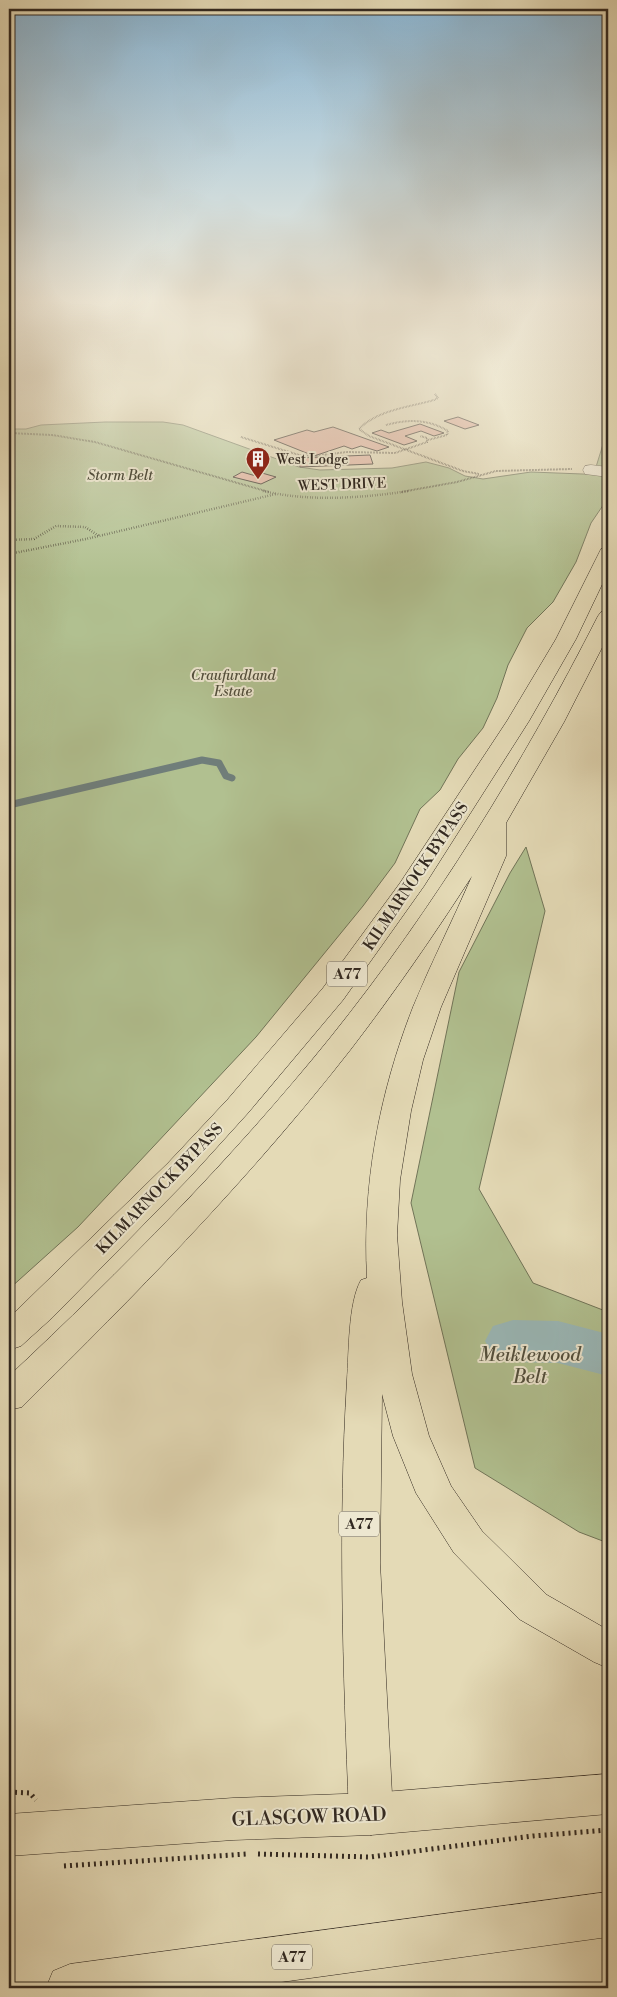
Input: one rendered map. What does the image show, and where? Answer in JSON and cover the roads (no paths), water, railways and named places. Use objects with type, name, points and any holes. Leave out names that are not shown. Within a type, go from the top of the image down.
[{"type":"main road","name":"KILMARNOCK BYPASS","points":[[9,1337],[42,1308],[179,1170],[238,1106],[332,994],[411,886],[518,721],[566,639],[608,553]]},
{"type":"main road","name":"A77","points":[[9,1397],[150,1258],[299,1094],[356,1023],[409,952],[494,820],[563,703],[608,616]]},
{"type":"main road","name":"A77","points":[[371,1814],[359,1570],[359,1490],[365,1370],[372,1294],[381,1235],[384,1180],[396,1111],[409,1060],[426,1007],[494,856],[494,820]]},
{"type":"main road","name":"A77","points":[[381,1235],[385,1302],[394,1374],[411,1436],[435,1493],[468,1542],[533,1607],[608,1650]]},
{"type":"main road","name":"GLASGOW ROAD","points":[[9,1835],[232,1819],[371,1814],[608,1794]]},
{"type":"main road","name":"A77","points":[[70,1988],[608,1914]]},
{"type":"lane","points":[[590,470],[608,472]]},
{"type":"waterway","points":[[9,805],[202,760],[219,763],[226,776],[232,778]]},
{"type":"waterway","points":[[513,1341],[558,1342],[608,1355]]},
{"type":"place","name":"West Lodge","points":[[258,480]]},
{"type":"park label","name":"Storm Belt","points":[[120,475]]},
{"type":"park label","name":"Craufurdland Estate","points":[[233,684]]},
{"type":"park label","name":"Meiklewood Belt","points":[[530,1365]]}]
